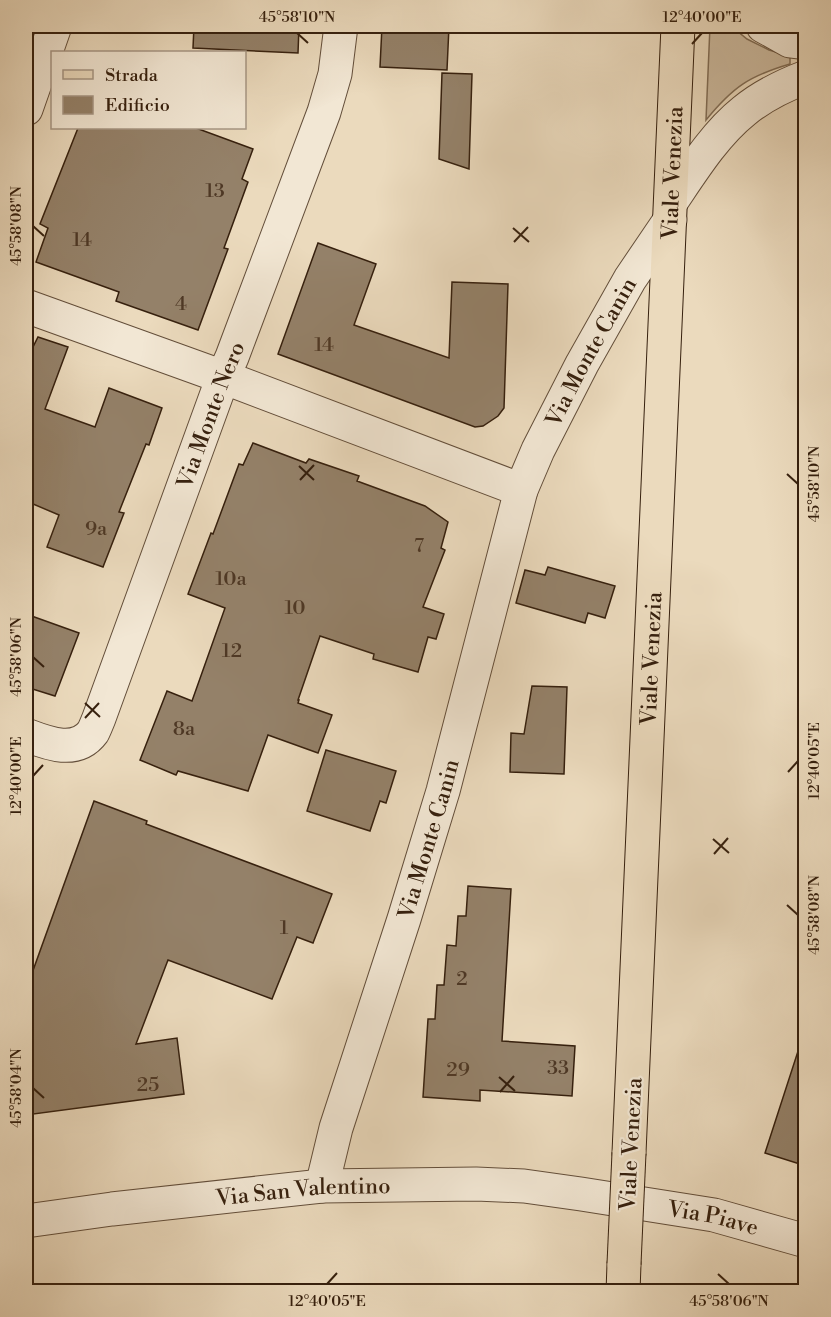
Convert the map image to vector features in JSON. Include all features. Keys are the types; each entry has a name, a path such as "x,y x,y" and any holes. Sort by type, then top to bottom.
{"main road":[{"name":"Viale Venezia","path":"624,1278 678,26"}],"street":[{"path":"26,109 55,26"},
{"name":"Via Monte Nero","path":"26,735 50,744 68,746 82,742 92,732 103,708 223,378 324,112 335,74 341,26"},
{"path":"763,26 790,40 806,43"},
{"name":"Via Monte Canin","path":"322,1186 336,1128 405,919 443,791 521,490 538,450 582,364 630,279 714,141 744,111 784,86 806,77"},
{"path":"26,306 521,490"},
{"name":"Via San Valentino","path":"26,1221 111,1209 322,1186 476,1184 524,1186 581,1194"},
{"name":"Via Piave","path":"581,1194 714,1215 806,1241"}],"shaded area":[{"path":"710,26 731,26 747,39 769,50 790,56 790,64 763,73 743,84 725,99 706,120"}],"building":[{"path":"194,26 299,26 298,53 193,48"},
{"path":"382,26 449,26 447,70 380,67"},
{"path":"442,73 472,74 469,169 439,159"},
{"path":"78,129 199,129 253,149 242,179 248,182 224,248 228,249 198,330 116,301 119,292 36,262 48,228 40,224"},
{"path":"318,243 376,264 354,325 449,358 452,282 508,284 504,408 498,416 483,426 475,427 278,354"},
{"path":"38,337 68,347 45,409 95,427 109,388 162,408 149,445 146,444 119,512 124,513 103,567 47,547 59,515 26,501 26,361"},
{"path":"253,443 306,463 309,459 359,476 357,481 425,506 448,522 441,548 445,550 423,607 444,614 436,639 428,637 418,672 373,659 374,654 320,636 298,700 298,703 332,715 318,753 268,735 248,791 178,771 176,775 140,760 167,691 192,701 225,608 188,594 239,464 243,465"},
{"path":"548,567 615,586 605,618 588,613 585,623 516,603 525,570 545,575"},
{"path":"26,614 79,633 55,696 26,687"},
{"path":"532,686 567,687 564,774 510,772 511,733 524,734"},
{"path":"326,750 396,771 386,803 380,801 370,831 307,811"},
{"path":"94,801 147,821 146,824 332,894 313,943 297,937 272,999 168,960 136,1044 177,1038 184,1094 26,1115 26,990"},
{"path":"468,886 511,889 502,1041 575,1046 572,1096 480,1090 480,1101 423,1097 428,1019 435,1019 437,985 444,985 447,945 456,946 458,916 466,916"},
{"path":"800,1045 806,1046 806,1166 765,1153"}]}
